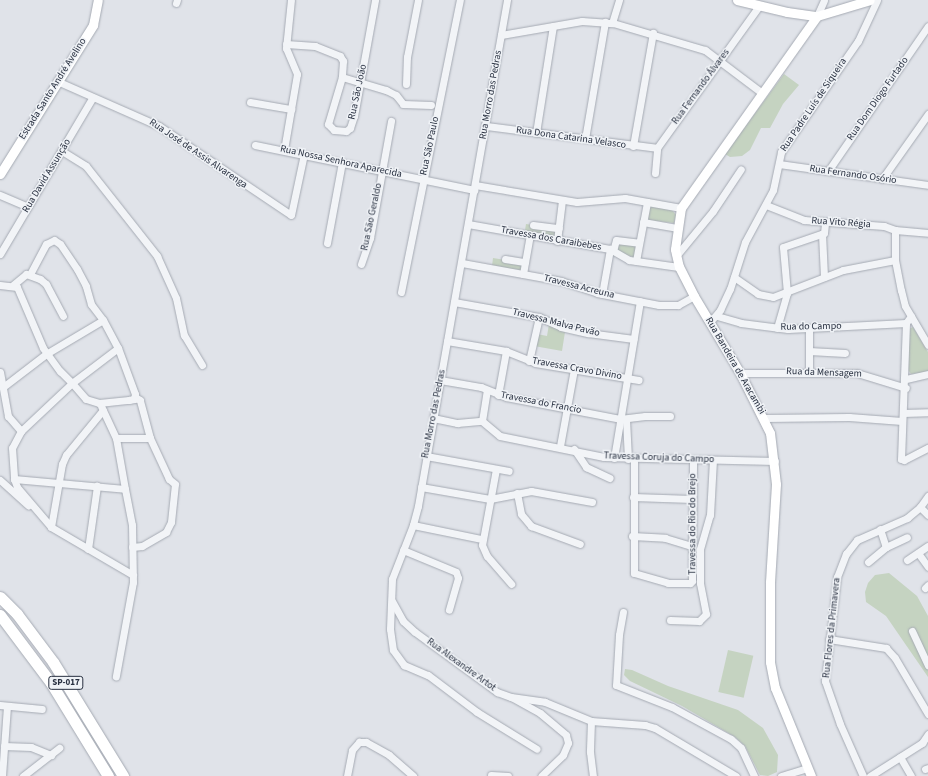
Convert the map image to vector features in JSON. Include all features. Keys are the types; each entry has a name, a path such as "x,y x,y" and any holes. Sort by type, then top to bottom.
{"highway":[{"name":"SP-017","path":"0,597 17,614 53,662 123,776"},
{"name":"SP-017","path":"0,615 51,682 108,776"}],"main road":[{"name":"Estrada Santo André Avelino","path":"0,174 92,25 98,0"},
{"path":"737,0 759,6 771,4 817,16 870,0"},
{"name":"Rua Bandeira de Aracambi","path":"809,772 775,688 770,662 770,589 775,461 764,418 713,319 694,296 679,267 676,256 676,228 681,208 817,16"}],"street":[{"path":"284,150 296,71 286,44 291,0"},
{"name":"Rua São João","path":"286,44 315,46 340,56 343,61 342,77 328,124 334,130 346,131 350,128 361,82 375,0"},
{"path":"406,84 407,57 418,0"},
{"name":"Rua São Paulo","path":"401,292 460,0"},
{"name":"Rua Morro das Pedras","path":"507,0 462,263 421,487 413,525 392,579 391,641 400,661 428,675 477,712 538,750"},
{"path":"612,23 618,0"},
{"name":"Rua Bandeira de Aracambi","path":"817,16 824,0"},
{"name":"Rua Padre Luís de Siqueira","path":"713,319 734,277 744,242 766,205 775,184 783,148 863,33 877,0"},
{"name":"Rua Fernando Álvares","path":"657,148 759,6"},
{"path":"502,35 582,21 612,23 696,46 720,60 762,93"},
{"path":"585,139 605,22"},
{"path":"536,133 553,26"},
{"name":"Rua Dom Diogo Furtado","path":"828,171 928,26"},
{"path":"633,146 653,33"},
{"path":"342,77 396,94 403,104 431,105"},
{"name":"Rua José de Assis Alvarenga","path":"57,80 159,126 291,215 304,154"},
{"name":"Rua David Assunção","path":"0,254 93,97"},
{"path":"250,102 291,109"},
{"path":"882,179 928,114"},
{"name":"Rua São Geraldo","path":"361,264 370,238 391,122"},
{"name":"Rua Dona Catarina Velasco","path":"486,126 657,148"},
{"name":"Rua Nossa Senhora Aparecida","path":"255,145 423,179 474,187 562,200 585,202 618,198 681,208"},
{"path":"655,173 657,148"},
{"path":"62,151 86,166 157,256 176,298 184,335 202,365"},
{"path":"327,243 342,162"},
{"name":"Rua Fernando Osório","path":"779,164 928,185"},
{"path":"676,256 713,211 741,169"},
{"path":"0,195 28,207"},
{"path":"557,241 562,200"},
{"path":"636,261 647,202"},
{"name":"Rua Vito Régia","path":"766,205 793,218 826,223 884,226 895,230 928,233"},
{"path":"643,222 676,228"},
{"path":"777,328 787,293 783,247 822,234 825,232 826,223"},
{"name":"Travessa dos Caraibebes","path":"468,224 612,250 636,261 679,267"},
{"path":"533,224 559,228"},
{"path":"895,230 895,260 901,290 911,316 928,345"},
{"path":"822,234 824,277"},
{"path":"523,274 530,236"},
{"path":"30,274 46,244 54,240 60,244 77,269 86,286 91,304 103,320 118,348 135,397 140,400 150,438 169,479 175,484 171,522 166,532 142,546 132,547"},
{"path":"602,294 612,250 616,240 639,243"},
{"path":"505,259 525,262"},
{"path":"734,277 762,296 774,297 843,270 895,260"},
{"name":"Travessa Acreuna","path":"462,263 568,283 602,294 672,306 694,296"},
{"path":"13,285 22,276 30,274 46,284 63,316"},
{"path":"0,285 13,285 17,287 46,354 86,398 99,403 130,400 135,397"},
{"path":"614,458 623,419 627,378 640,301"},
{"name":"Travessa Malva Pavão","path":"454,302 539,317 561,327 634,339"},
{"path":"911,316 906,323 906,388 902,421 902,460 928,448"},
{"path":"529,361 539,317"},
{"name":"Rua do Campo","path":"713,319 777,328 809,329 906,323"},
{"path":"3,387 46,354 103,320"},
{"path":"809,329 809,371"},
{"name":"Travessa Cravo Divino","path":"447,341 506,351 529,361 639,380"},
{"path":"51,527 17,487 14,479 12,448 21,431 72,383 118,348"},
{"path":"498,395 506,351"},
{"path":"809,351 846,353"},
{"path":"560,446 574,369"},
{"name":"Rua da Mensagem","path":"740,373 809,371 864,374 906,388"},
{"path":"0,372 8,416 21,431"},
{"path":"906,379 928,374"},
{"name":"Travessa do Francio","path":"440,380 487,390 498,395 623,419"},
{"path":"433,418 457,423 482,421 487,390"},
{"path":"99,403 116,438 132,525 133,575 116,676"},
{"path":"51,527 66,455 103,410"},
{"path":"903,413 928,412"},
{"path":"623,419 645,416 670,416"},
{"path":"764,418 849,417 902,421"},
{"name":"Travessa do Rio do Brejo","path":"623,419 631,459 633,498 632,536 635,574 662,583 691,583 693,459"},
{"name":"Travessa Coruja do Campo","path":"482,421 500,436 560,446 574,449 589,455 631,459 775,461"},
{"path":"116,438 150,438"},
{"path":"574,449 586,467 610,478"},
{"path":"426,456 509,471"},
{"path":"670,620 699,621 705,618 700,583 700,549 710,515 713,460"},
{"path":"496,469 481,539 483,551 511,584"},
{"path":"14,479 60,481 125,489"},
{"path":"0,480 51,527 133,575"},
{"path":"88,549 97,486"},
{"path":"421,487 490,499 531,491 592,502"},
{"path":"517,493 521,514 531,526 580,544"},
{"name":"Rua Flores da Primavera","path":"863,776 840,724 825,681 837,577 844,560 857,540 907,518 920,507 928,496"},
{"path":"633,498 692,499"},
{"path":"920,507 928,515"},
{"path":"413,525 481,539"},
{"path":"880,530 886,547"},
{"path":"632,536 665,538 692,548 700,549"},
{"path":"868,562 886,547 907,537"},
{"path":"907,560 928,546"},
{"path":"403,550 456,572 458,578 449,610"},
{"path":"918,553 928,567"},
{"name":"Rua Alexandre Artot","path":"392,601 404,621 415,632 488,687 511,697 546,702 591,721 644,725 655,728 736,776"},
{"path":"623,612 619,635 616,685 672,707 731,738 741,748 754,776"},
{"path":"912,631 928,665"},
{"path":"829,639 886,648 894,658 928,714"},
{"path":"511,697 540,713 566,735 568,743 563,756 540,776"},
{"path":"2,776 4,706 42,709"},
{"path":"591,721 590,752 593,776"},
{"path":"870,776 927,740"},
{"path":"347,776 352,750 359,742 366,742 389,755 414,776"},
{"path":"4,746 31,748 51,755"},
{"path":"22,776 51,755 58,748"},
{"path":"900,758 912,776"},
{"path":"781,776 809,772"},
{"path":"491,775 508,776"}],"green space":[{"path":"784,74 799,85 783,104 770,128 761,128 750,150 742,156 730,157 725,154"},
{"path":"648,205 672,210 676,215 674,223 647,220"},
{"path":"526,224 557,229 555,237 525,232"},
{"path":"617,242 637,245 636,258 617,252"},
{"path":"493,258 525,263 523,272 492,266"},
{"path":"549,324 565,332 562,351 534,346 537,334 547,336"},
{"path":"913,327 928,352 928,372 911,374 908,370 909,329"},
{"path":"889,573 917,596 928,616 928,677 886,616 866,602 865,592 868,583 875,575"},
{"path":"728,650 753,656 744,698 718,692"},
{"path":"625,669 632,670 668,686 738,710 763,728 778,755 777,772 768,776 760,775 745,746 735,737 682,706 630,681 624,675"}]}
